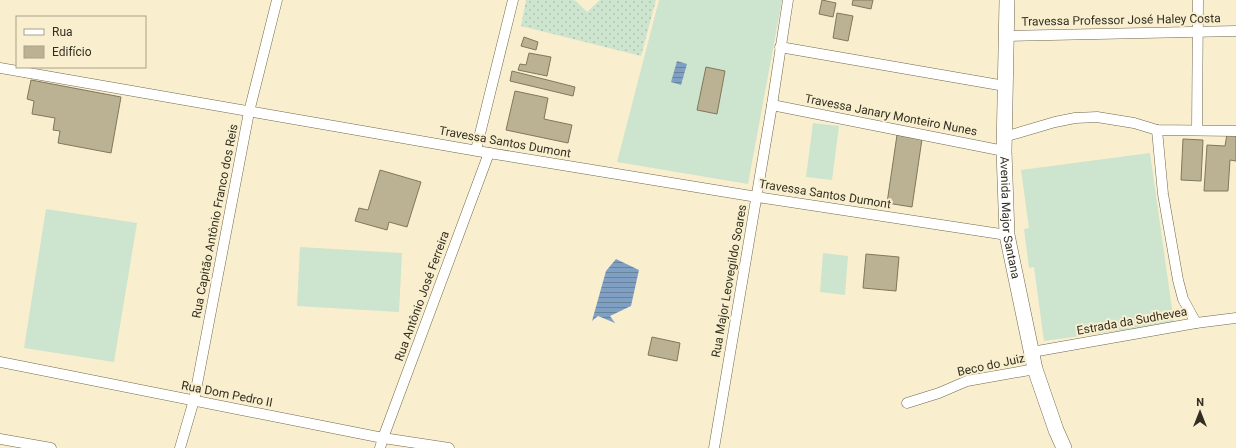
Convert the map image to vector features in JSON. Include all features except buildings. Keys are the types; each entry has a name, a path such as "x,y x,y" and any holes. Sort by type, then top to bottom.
{"street":[{"name":"Rua Capitão Antônio Franco dos Reis","path":"180,448 194,400 248,112 276,0"},
{"path":"476,150 513,0"},
{"name":"Rua Major Leovegildo Soares","path":"714,448 757,197 788,0"},
{"name":"Avenida Major Santana","path":"1007,0 1004,86 1007,235 1035,369 1056,430 1064,448"},
{"path":"1197,130 1198,0"},
{"name":"Travessa Professor José Haley Costa","path":"1006,36 1236,32"},
{"path":"780,47 1004,86"},
{"name":"Travessa Santos Dumont","path":"0,68 489,153 757,197 1007,235"},
{"name":"Travessa Janary Monteiro Nunes","path":"772,105 1004,144"},
{"path":"1004,144 1055,122 1075,118 1097,117 1134,123 1158,130 1236,131"},
{"path":"1158,130 1163,194 1178,280 1183,299 1196,323"},
{"name":"Rua Antônio José Ferreira","path":"382,443 489,153"},
{"name":"Estrada da Sudhevea","path":"1032,352 1196,323 1236,318"},
{"name":"Rua Dom Pedro II","path":"0,362 194,400 382,443 449,448"},
{"name":"Beco do Juiz","path":"906,403 939,393 967,381 1035,369"},
{"name":"Avenida Major Santana","path":"1056,430 1059,448"},
{"path":"0,439 51,448"}],"green space":[{"path":"526,0 572,0 576,1 587,12 600,0 656,0 641,56 521,26"},
{"path":"659,0 782,0 748,184 617,162"},
{"path":"813,123 839,126 832,180 806,177"},
{"path":"1150,153 1174,323 1044,341 1034,267 1029,268 1024,229 1029,228 1021,170"},
{"path":"46,209 137,223 114,362 24,348"},
{"path":"300,247 402,253 399,312 297,306"},
{"path":"823,253 848,256 845,295 820,292"}],"water":[{"path":"677,61 687,64 681,85 671,82"},
{"path":"616,259 639,270 631,306 610,316 615,323 598,316 592,321 606,271"}]}
